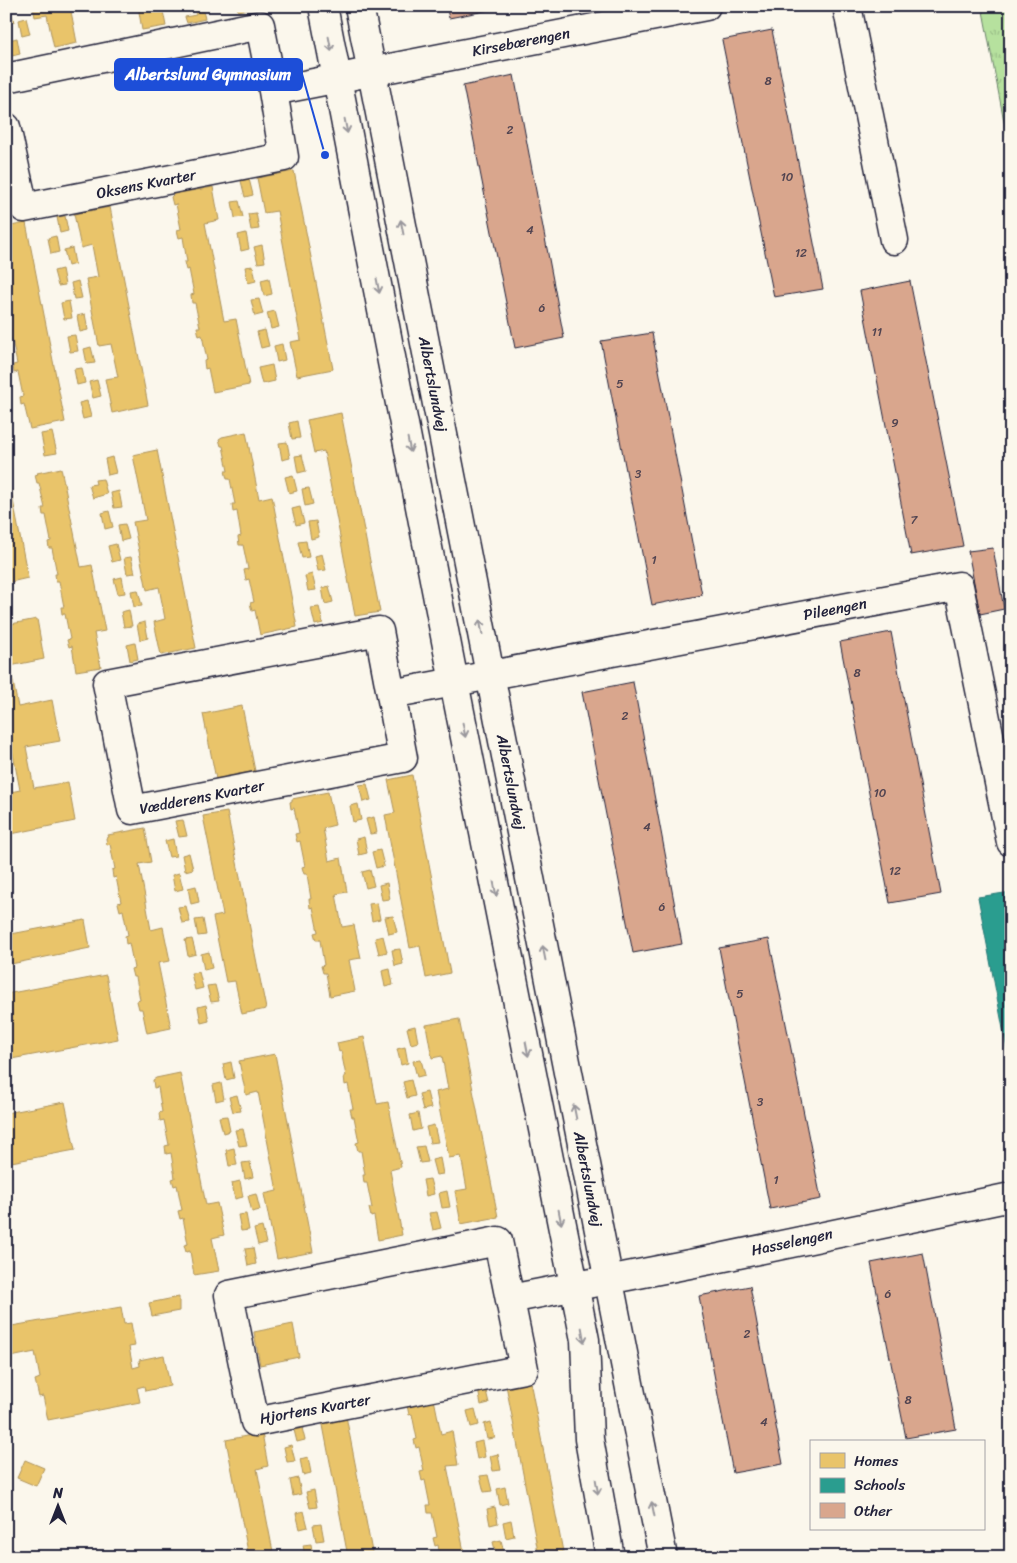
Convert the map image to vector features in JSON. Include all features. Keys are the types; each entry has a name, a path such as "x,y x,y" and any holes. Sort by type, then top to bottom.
{"street":[{"path":"323,6 584,1340 589,1439 610,1557"},
{"name":"Albertslundvej","path":"359,6 663,1557"},
{"name":"Kirsebærengen","path":"337,78 706,6"},
{"path":"847,6 894,240"},
{"name":"Oksens Kvarter","path":"6,78 260,25 284,157 24,208 6,127"},
{"path":"273,91 337,78"},
{"name":"Pileengen","path":"454,682 959,586 1011,842"},
{"name":"Vædderens Kvarter","path":"379,631 391,694 403,758 132,810 107,683 379,631"},
{"path":"391,694 454,682"},
{"name":"Hasselengen","path":"573,1287 1011,1197"},
{"name":"Hjortens Kvarter","path":"498,1241 510,1299 524,1369 255,1422 229,1295 498,1241"},
{"path":"510,1299 573,1287"}],"green space":[{"path":"982,6 1011,6 1011,158"}],"building: Homes":[{"path":"10,6 14,22 6,24 6,7"},
{"path":"33,6 70,6 77,43 54,48 47,15 35,17"},
{"path":"138,6 162,6 166,26 142,30"},
{"path":"184,6 202,6 205,19 187,23 185,17 196,15 195,9 185,11"},
{"path":"237,6 262,6 262,7 238,11"},
{"path":"26,18 30,34 22,36 19,20"},
{"path":"17,38 20,54 12,56 9,40"},
{"path":"294,171 333,369 297,376 290,342 301,340 277,211 264,213 257,178"},
{"path":"249,179 253,195 245,197 241,181"},
{"path":"213,187 219,220 205,223 224,321 236,319 249,385 213,392 208,368 205,369 204,361 207,360 202,335 199,336 197,327 200,327 195,303 192,303 191,295 194,294 189,269 186,270 184,262 187,262 183,237 179,238 177,230 181,229 176,204 173,205 171,197 174,194"},
{"path":"239,201 243,217 235,218 232,202"},
{"path":"110,207 148,405 112,413 105,379 118,377 111,344 99,346 86,279 98,277 92,245 81,248 74,214"},
{"path":"256,213 259,229 251,230 248,214"},
{"path":"65,216 68,231 60,233 57,217"},
{"path":"26,223 65,422 30,429 24,404 21,405 20,397 23,396 18,372 14,373 13,365 17,364 12,339 9,339 7,332 10,331 6,311 6,227"},
{"path":"246,233 249,249 241,251 238,235"},
{"path":"56,236 59,252 51,254 48,238"},
{"path":"262,245 265,262 258,263 254,247"},
{"path":"72,248 75,264 68,266 64,250"},
{"path":"253,266 256,281 248,283 245,267"},
{"path":"62,269 65,285 58,286 54,271"},
{"path":"269,278 272,294 264,296 261,280"},
{"path":"78,281 82,298 74,299 71,283"},
{"path":"259,299 263,314 255,316 251,300"},
{"path":"69,301 72,318 64,319 61,303"},
{"path":"275,311 279,327 271,329 267,313"},
{"path":"85,314 88,330 80,332 77,316"},
{"path":"265,330 269,346 261,348 257,332"},
{"path":"75,335 78,351 70,352 67,336"},
{"path":"282,344 285,360 277,362 274,346"},
{"path":"91,347 95,363 87,364 84,349"},
{"path":"272,365 275,381 262,384 258,368"},
{"path":"82,368 85,383 77,385 74,369"},
{"path":"97,380 101,396 93,398 89,382"},
{"path":"87,401 91,417 83,419 79,403"},
{"path":"341,413 380,612 355,616 324,451 314,453 307,420"},
{"path":"297,421 300,438 292,439 289,423"},
{"path":"52,432 57,453 45,455 41,434"},
{"path":"246,432 259,499 272,496 297,627 260,635 255,610 252,611 250,603 254,602 249,579 246,580 244,570 248,569 243,545 239,545 238,537 241,536 237,511 233,512 232,504 235,504 230,479 227,479 225,471 228,471 223,446 221,446 219,439"},
{"path":"287,442 290,458 282,460 279,443"},
{"path":"157,450 196,648 161,655 154,622 165,619 159,587 147,590 133,522 146,520 133,455"},
{"path":"302,455 306,471 298,473 295,456"},
{"path":"112,457 116,473 108,475 105,459"},
{"path":"6,464 28,578 6,583"},
{"path":"61,468 81,567 92,565 105,631 94,633 101,667 76,671 72,646 69,647 67,640 70,639 65,614 62,614 61,607 64,607 59,581 56,581 55,574 57,574 52,548 49,548 48,542 51,541 46,515 43,515 42,508 45,508 39,483 37,483 35,475"},
{"path":"293,475 297,491 289,493 285,477"},
{"path":"103,479 107,494 93,498 89,485 96,484 95,480"},
{"path":"309,488 313,504 305,506 302,489"},
{"path":"119,491 122,507 114,508 111,493"},
{"path":"300,507 304,523 296,525 292,509"},
{"path":"109,511 113,527 105,529 102,513"},
{"path":"316,521 319,537 311,539 308,522"},
{"path":"125,524 129,539 121,541 118,525"},
{"path":"306,541 309,557 302,558 298,542"},
{"path":"116,544 120,560 112,562 108,546"},
{"path":"322,554 326,570 318,571 315,556"},
{"path":"131,557 135,573 127,574 124,558"},
{"path":"312,574 316,590 308,591 305,576"},
{"path":"122,577 125,593 118,594 114,579"},
{"path":"329,586 333,602 325,604 322,588"},
{"path":"138,590 142,606 134,607 131,591"},
{"path":"319,607 323,623 315,625 311,608"},
{"path":"129,610 132,626 124,627 121,612"},
{"path":"37,619 44,659 10,666 18,707 52,700 60,741 26,747 34,788 68,782 75,821 6,835 6,793 20,790 12,749 6,750 6,625"},
{"path":"145,622 148,638 140,640 137,624"},
{"path":"135,643 138,659 130,661 127,645"},
{"path":"242,706 255,771 216,779 203,714"},
{"path":"412,775 450,973 426,978 420,946 410,948 385,815 395,813 388,780"},
{"path":"367,784 371,800 363,802 359,785"},
{"path":"328,792 335,825 323,828 329,861 341,858 347,892 336,894 342,927 354,925 361,958 349,960 355,991 330,996 326,973 323,973 321,966 324,965 320,940 316,940 314,933 318,932 313,907 310,908 309,899 311,899 307,874 304,874 302,867 305,866 300,841 297,842 295,834 299,833 294,808 291,809 290,802 292,799"},
{"path":"358,804 361,820 353,822 350,806"},
{"path":"227,812 266,1009 242,1014 235,981 226,982 213,917 223,915 203,816"},
{"path":"374,817 377,833 370,834 366,819"},
{"path":"183,820 187,836 179,837 175,821"},
{"path":"145,828 151,862 139,864 151,930 163,927 170,961 158,963 171,1028 147,1033 142,1009 139,1009 137,1001 140,1000 136,977 133,977 131,969 134,968 129,943 126,944 125,936 128,935 123,910 120,911 118,903 121,902 116,877 113,878 112,870 115,869 110,844 107,845 106,838 109,837 108,835"},
{"path":"364,837 367,853 359,855 356,839"},
{"path":"173,839 176,856 169,857 165,841"},
{"path":"380,850 384,866 376,868 372,852"},
{"path":"189,853 193,869 185,871 182,855"},
{"path":"370,870 374,886 366,888 362,872"},
{"path":"179,873 183,889 175,891 172,875"},
{"path":"387,883 390,899 382,900 379,885"},
{"path":"196,886 199,902 191,904 188,888"},
{"path":"377,903 380,919 372,921 369,904"},
{"path":"186,906 190,922 182,923 178,907"},
{"path":"393,916 397,932 389,934 385,917"},
{"path":"203,919 206,935 198,936 195,920"},
{"path":"85,920 90,948 6,965 6,935"},
{"path":"383,936 387,952 379,954 375,938"},
{"path":"192,939 196,954 188,956 185,940"},
{"path":"400,949 403,964 395,966 392,950"},
{"path":"209,952 212,968 204,970 201,954"},
{"path":"390,969 393,985 385,987 382,971"},
{"path":"199,972 203,988 195,990 191,973"},
{"path":"106,975 118,1039 6,1060 6,994"},
{"path":"215,985 219,1001 211,1002 207,986"},
{"path":"206,1005 209,1021 201,1023 198,1007"},
{"path":"459,1019 498,1217 461,1224 455,1191 467,1189 461,1156 449,1158 436,1092 448,1089 442,1056 432,1058 426,1025"},
{"path":"415,1026 418,1042 411,1044 407,1028"},
{"path":"364,1037 377,1104 388,1102 401,1167 390,1170 402,1235 378,1240 374,1216 371,1217 369,1208 372,1208 367,1183 364,1183 363,1175 365,1175 361,1151 358,1151 356,1143 359,1142 354,1117 352,1117 350,1109 353,1109 348,1084 345,1085 344,1076 346,1076 341,1051 339,1052 337,1043"},
{"path":"405,1047 408,1063 401,1065 397,1049"},
{"path":"275,1054 313,1252 277,1259 264,1194 277,1191 258,1092 246,1095 239,1061"},
{"path":"421,1060 425,1075 417,1077 413,1061"},
{"path":"231,1062 234,1078 226,1080 223,1064"},
{"path":"180,1073 206,1205 217,1203 224,1235 212,1238 219,1271 194,1275 190,1251 186,1252 184,1245 188,1244 183,1218 180,1219 178,1211 182,1210 177,1185 174,1186 172,1179 175,1178 171,1153 166,1154 165,1146 169,1145 164,1120 160,1121 159,1113 162,1112 158,1087 154,1088 153,1080"},
{"path":"411,1080 415,1096 407,1098 403,1082"},
{"path":"221,1083 224,1099 216,1101 213,1085"},
{"path":"427,1092 431,1108 423,1110 419,1094"},
{"path":"237,1095 241,1111 233,1112 229,1097"},
{"path":"65,1102 75,1150 6,1163 6,1113"},
{"path":"418,1113 421,1129 413,1131 410,1115"},
{"path":"227,1116 230,1131 223,1133 219,1117"},
{"path":"434,1125 438,1142 430,1143 426,1127"},
{"path":"243,1129 247,1145 239,1146 235,1130"},
{"path":"424,1146 428,1162 420,1163 416,1147"},
{"path":"234,1148 237,1165 229,1166 226,1150"},
{"path":"440,1158 443,1174 436,1175 432,1160"},
{"path":"250,1162 253,1177 245,1179 242,1163"},
{"path":"430,1179 434,1194 426,1196 423,1180"},
{"path":"240,1181 243,1197 235,1199 232,1183"},
{"path":"447,1191 450,1207 442,1208 439,1193"},
{"path":"256,1194 260,1210 252,1212 248,1196"},
{"path":"437,1212 441,1228 433,1230 429,1213"},
{"path":"246,1214 249,1230 241,1231 238,1215"},
{"path":"262,1227 266,1243 258,1245 254,1229"},
{"path":"253,1248 256,1264 248,1266 245,1249"},
{"path":"179,1297 179,1311 152,1316 149,1303"},
{"path":"121,1307 124,1324 131,1323 135,1346 129,1347 133,1368 140,1366 139,1360 164,1355 170,1386 145,1391 144,1386 137,1388 140,1402 48,1420 43,1396 39,1397 35,1380 40,1378 35,1352 6,1358 6,1327"},
{"path":"293,1324 299,1357 260,1365 254,1332"},
{"path":"530,1381 564,1557 539,1557 506,1385"},
{"path":"485,1387 489,1403 481,1405 478,1389"},
{"path":"434,1399 441,1434 452,1431 458,1465 447,1466 465,1557 440,1557 438,1545 435,1546 433,1538 437,1537 432,1513 428,1513 427,1505 430,1505 425,1480 422,1481 420,1472 424,1471 419,1447 416,1448 414,1440 417,1439 412,1414 409,1415 407,1405"},
{"path":"475,1409 479,1425 471,1427 467,1411"},
{"path":"346,1416 373,1557 348,1557 322,1420"},
{"path":"491,1422 495,1438 487,1439 484,1424"},
{"path":"301,1424 305,1440 297,1442 293,1426"},
{"path":"262,1433 268,1466 257,1469 274,1557 249,1557 226,1440"},
{"path":"482,1441 485,1457 477,1459 474,1443"},
{"path":"291,1445 295,1461 287,1462 284,1447"},
{"path":"498,1454 501,1470 493,1471 490,1456"},
{"path":"308,1457 311,1473 303,1475 300,1459"},
{"path":"25,1460 44,1468 36,1486 17,1478"},
{"path":"488,1475 492,1491 484,1492 480,1476"},
{"path":"298,1478 301,1494 293,1496 290,1480"},
{"path":"505,1487 508,1503 500,1505 497,1489"},
{"path":"314,1490 317,1507 310,1508 306,1492"},
{"path":"495,1507 498,1523 490,1525 487,1509"},
{"path":"304,1511 308,1527 300,1529 296,1513"},
{"path":"511,1520 514,1536 506,1538 503,1522"},
{"path":"321,1524 324,1540 316,1541 313,1525"},
{"path":"501,1540 505,1557 497,1557 493,1542"},
{"path":"311,1544 313,1557 305,1557 303,1545"}],"building: Schools":[{"path":"1011,892 1011,1071 978,897"}],"building: Other":[{"path":"446,6 499,6 500,8 449,18"},
{"path":"772,30 823,289 774,297 722,40"},
{"path":"514,75 564,338 515,348 463,86"},
{"path":"910,281 963,546 911,555 860,291"},
{"path":"652,333 702,595 652,605 601,341"},
{"path":"993,548 1004,609 980,614 968,551"},
{"path":"891,632 941,894 890,903 840,642"},
{"path":"633,682 682,944 633,953 582,692"},
{"path":"769,939 821,1199 770,1209 719,948"},
{"path":"923,1253 956,1429 906,1438 871,1263"},
{"path":"750,1286 783,1464 733,1473 699,1296"}],"place":[{"name":"Albertslund Gymnasium","path":"325,155"}]}
